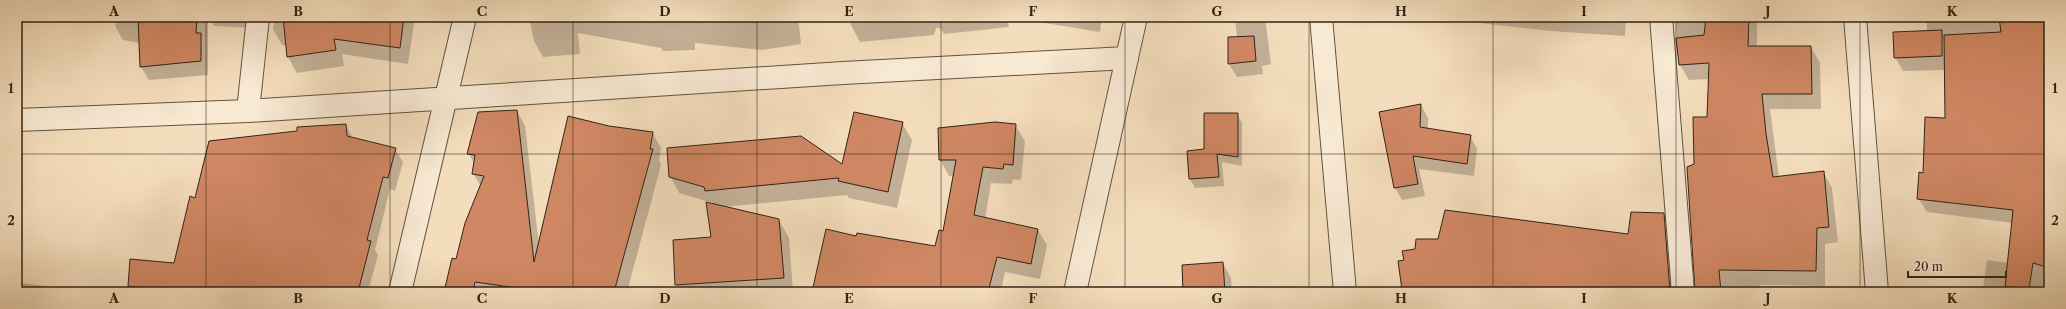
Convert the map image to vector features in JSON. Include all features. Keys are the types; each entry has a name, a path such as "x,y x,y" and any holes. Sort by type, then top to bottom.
{"street":[{"path":"248,111 258,17"},
{"path":"400,292 465,17"},
{"path":"1075,292 1136,17"},
{"path":"1321,17 1345,292"},
{"path":"1661,17 1683,292"},
{"path":"1855,17 1878,292"},
{"path":"17,120 248,111 843,73 1127,58"}],"building":[{"path":"138,17 197,17 196,33 201,33 201,61 140,67"},
{"path":"283,17 404,17 400,48 334,39 336,50 287,57"},
{"path":"1706,17 1749,17 1748,46 1811,46 1812,94 1762,94 1766,134 1773,177 1824,171 1829,227 1817,228 1816,271 1719,270 1721,292 1695,292 1687,167 1694,164 1693,117 1707,117 1709,63 1679,65 1676,38 1704,35"},
{"path":"1999,17 2049,17 2049,268 2033,263 2029,289 2005,286 2013,210 1917,199 1919,172 1923,173 1925,117 1945,118 1944,35 2001,32"},
{"path":"1942,30 1942,56 1894,58 1893,32"},
{"path":"1254,36 1256,61 1228,64 1228,37"},
{"path":"1421,104 1420,127 1471,135 1467,164 1413,156 1418,184 1394,188 1379,112"},
{"path":"517,110 534,262 568,116 609,126 653,132 650,149 653,149 614,292 545,292 475,282 473,292 444,292 452,258 456,259 465,223 484,176 472,174 475,155 467,154 478,112"},
{"path":"854,112 903,122 888,192 838,181 839,178 705,191 704,187 669,177 667,148 801,136 842,164"},
{"path":"1204,113 1238,113 1238,157 1217,154 1219,177 1189,179 1187,151 1204,149"},
{"path":"995,122 1016,124 1013,165 1004,164 1003,169 983,167 974,215 1038,229 1031,264 997,257 988,292 812,292 826,229 856,236 857,233 935,246 939,230 943,231 956,160 939,160 938,128"},
{"path":"346,124 347,136 396,148 388,178 383,177 367,240 371,241 358,292 177,292 128,286 130,259 174,263 190,196 195,198 209,141 297,131 297,127"},
{"path":"706,202 779,219 784,278 675,285 673,240 711,237"},
{"path":"1445,210 1628,234 1631,212 1664,213 1670,292 1604,292 1564,287 1563,292 1421,292 1402,290 1398,261 1404,260 1402,251 1415,249 1416,239 1438,239"},
{"path":"1223,262 1225,292 1183,292 1182,265"}]}
